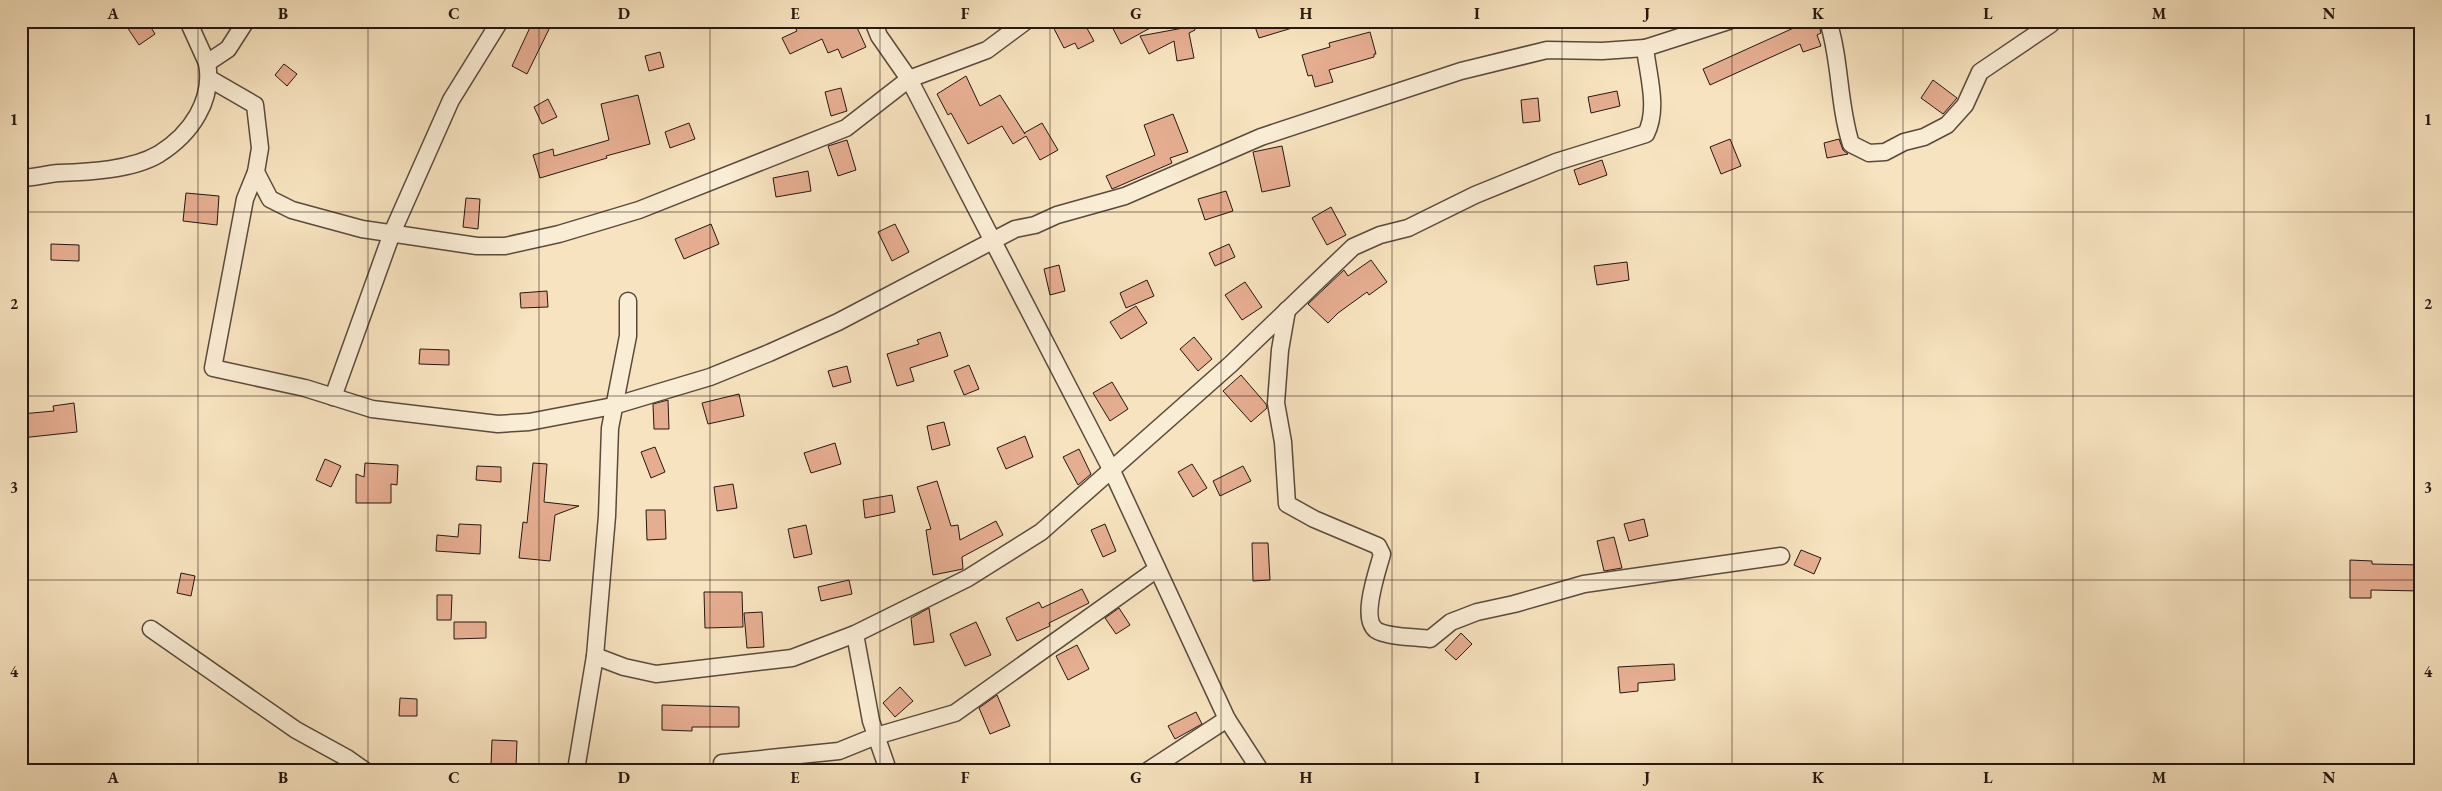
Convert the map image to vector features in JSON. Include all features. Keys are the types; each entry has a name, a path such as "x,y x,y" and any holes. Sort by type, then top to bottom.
{"street":[{"path":"188,21 209,71 255,105 260,148 256,172 245,200 213,368 305,388 372,409 498,424 529,422 613,406 710,377 770,353 838,322 1015,229 1125,196 1261,137 1461,71 1547,50 1602,51 1645,48 1729,21"},
{"path":"21,178 57,173 88,173 133,164 158,154 185,132 200,113 209,71 228,49 246,21"},
{"path":"334,397 392,233 451,100 500,21"},
{"path":"872,21 909,79 1112,471 1227,719 1260,770"},
{"path":"256,172 270,198 292,210 362,230 477,246 505,246 559,234 639,210 846,128 909,79 987,50 1026,21"},
{"path":"1828,21 1835,43 1843,120 1851,144 1869,153 1885,152 1904,142 1924,137 1947,125 1965,105 1980,72 2051,24"},
{"path":"595,656 624,667 656,674 792,658 855,634 968,578 1033,538 1112,471 1232,364 1353,247 1380,235 1408,228 1475,195 1556,162 1646,134 1651,124 1652,101 1645,48"},
{"path":"576,770 595,656 607,516 610,428 613,406 622,375 628,336 628,301"},
{"path":"1287,310 1280,350 1276,403 1284,442 1287,504 1314,520 1378,546 1382,554 1369,601 1371,622 1376,630 1430,639 1451,622 1468,615 1514,604 1554,591 1584,584 1781,556"},
{"path":"722,763 839,751 876,736 955,713 1157,569"},
{"path":"151,629 296,730 347,758 364,770"},
{"path":"855,634 876,736 888,770"},
{"path":"1149,770 1227,719"}],"building":[{"path":"123,21 147,21 155,34 139,45"},
{"path":"533,21 553,21 527,74 512,66"},
{"path":"792,21 854,21 866,47 842,58 838,49 828,53 822,39 790,54 782,38 797,31"},
{"path":"1050,21 1083,21 1094,41 1078,49 1075,43 1064,48"},
{"path":"1109,21 1163,21 1121,44"},
{"path":"1253,21 1301,21 1302,25 1259,38"},
{"path":"1809,21 1818,21 1821,33 1817,35 1821,46 1803,52 1800,44 1710,85 1703,69"},
{"path":"1194,26 1195,30 1189,33 1194,58 1177,61 1174,41 1149,54 1140,36"},
{"path":"1370,32 1376,54 1374,54 1374,57 1329,70 1333,82 1315,87 1312,75 1308,76 1302,55 1330,47 1329,43"},
{"path":"660,52 664,67 649,71 645,56"},
{"path":"284,64 297,74 287,86 275,75"},
{"path":"966,76 980,106 1000,95 1024,133 1042,123 1058,150 1040,160 1026,136 1013,144 1002,126 968,144 951,113 948,115 937,94"},
{"path":"1933,80 1957,98 1943,114 1921,98"},
{"path":"841,88 847,111 831,116 825,92"},
{"path":"1617,91 1620,106 1591,113 1588,97"},
{"path":"638,95 650,144 606,156 607,158 540,178 533,155 553,149 554,156 609,140 601,104"},
{"path":"1538,98 1540,121 1523,123 1521,100"},
{"path":"548,99 557,117 542,124 534,107"},
{"path":"1173,114 1188,152 1170,158 1172,163 1112,189 1106,176 1155,155 1144,125"},
{"path":"689,123 695,139 670,148 665,132"},
{"path":"1730,139 1741,166 1721,174 1710,147"},
{"path":"1839,139 1843,150 1848,154 1827,158 1824,143"},
{"path":"847,140 856,170 838,176 828,146"},
{"path":"1282,146 1290,186 1262,192 1253,152"},
{"path":"1602,160 1607,175 1579,185 1574,170"},
{"path":"808,171 811,191 776,197 773,178"},
{"path":"1226,191 1233,211 1205,220 1198,199"},
{"path":"186,193 219,196 217,225 183,221"},
{"path":"466,198 480,199 478,229 463,227"},
{"path":"1331,207 1346,235 1327,245 1312,218"},
{"path":"711,224 719,244 684,259 675,239"},
{"path":"895,224 909,252 892,261 878,232"},
{"path":"51,244 79,245 79,261 51,260"},
{"path":"1229,244 1235,257 1215,266 1209,253"},
{"path":"1371,260 1387,282 1369,295 1367,292 1338,313 1328,323 1308,304 1344,270 1348,276"},
{"path":"1627,262 1629,280 1597,285 1594,266"},
{"path":"1059,265 1065,291 1050,295 1044,269"},
{"path":"1147,280 1154,296 1126,308 1120,293"},
{"path":"1245,282 1262,307 1242,320 1225,295"},
{"path":"547,291 548,307 521,308 520,293"},
{"path":"1136,306 1147,323 1121,339 1110,322"},
{"path":"940,332 948,356 910,368 914,381 897,386 887,354 919,344 917,340"},
{"path":"1194,337 1212,359 1198,371 1180,349"},
{"path":"420,349 449,350 449,365 419,364"},
{"path":"969,365 979,389 964,395 954,371"},
{"path":"847,366 851,382 833,387 828,371"},
{"path":"1241,375 1266,404 1267,408 1251,422 1223,391"},
{"path":"1112,382 1128,409 1110,421 1093,393"},
{"path":"739,394 744,416 708,424 702,403"},
{"path":"668,400 669,429 654,429 653,404"},
{"path":"74,403 77,432 21,438 21,414 54,411 53,406"},
{"path":"944,422 950,445 932,450 927,426"},
{"path":"1025,436 1033,457 1006,469 997,448"},
{"path":"835,443 841,464 811,473 804,453"},
{"path":"655,447 665,472 651,478 641,452"},
{"path":"1079,449 1091,474 1078,485 1063,457"},
{"path":"325,459 341,466 331,487 316,480"},
{"path":"365,463 398,465 397,485 391,484 391,503 356,503 356,474 364,477"},
{"path":"533,463 547,464 544,502 579,506 555,515 550,561 519,558 523,522 527,523"},
{"path":"1192,464 1207,488 1193,497 1178,472"},
{"path":"477,466 501,467 501,482 476,480"},
{"path":"1243,466 1251,481 1220,496 1213,481"},
{"path":"937,481 951,526 958,525 960,540 996,521 1003,535 962,557 963,569 933,575 926,530 931,529 917,487"},
{"path":"733,484 737,508 717,511 714,487"},
{"path":"892,495 895,512 865,518 863,500"},
{"path":"646,510 665,510 666,539 647,540"},
{"path":"1644,519 1648,536 1629,541 1624,524"},
{"path":"459,524 481,525 480,554 436,551 437,535 458,537"},
{"path":"1105,524 1116,551 1103,557 1091,530"},
{"path":"806,525 812,554 794,558 788,529"},
{"path":"1614,537 1622,568 1604,571 1597,541"},
{"path":"1252,543 1268,543 1270,580 1253,581"},
{"path":"1801,550 1821,558 1814,574 1794,565"},
{"path":"2350,560 2372,561 2372,564 2421,565 2421,591 2371,590 2371,598 2350,598"},
{"path":"181,573 195,576 191,596 177,593"},
{"path":"849,580 852,594 821,601 818,587"},
{"path":"1082,589 1089,603 1049,623 1050,626 1017,641 1006,618 1039,602 1042,608"},
{"path":"704,592 742,592 743,627 705,628"},
{"path":"437,595 452,595 451,620 437,620"},
{"path":"929,608 934,642 914,645 911,618"},
{"path":"1119,608 1130,625 1116,634 1105,618"},
{"path":"762,612 764,647 747,648 744,613"},
{"path":"454,622 486,622 486,638 454,639"},
{"path":"976,622 991,655 965,666 950,634"},
{"path":"1461,633 1472,644 1456,660 1445,650"},
{"path":"1077,645 1089,669 1068,680 1056,656"},
{"path":"1674,664 1675,680 1638,683 1638,691 1620,693 1618,667"},
{"path":"900,687 913,701 895,717 883,703"},
{"path":"997,695 1010,726 990,734 979,708"},
{"path":"400,698 417,699 417,716 399,716"},
{"path":"662,705 739,707 739,727 692,727 692,731 662,730"},
{"path":"1196,712 1202,724 1175,739 1168,726"},
{"path":"492,740 517,741 516,766 491,765"}]}
